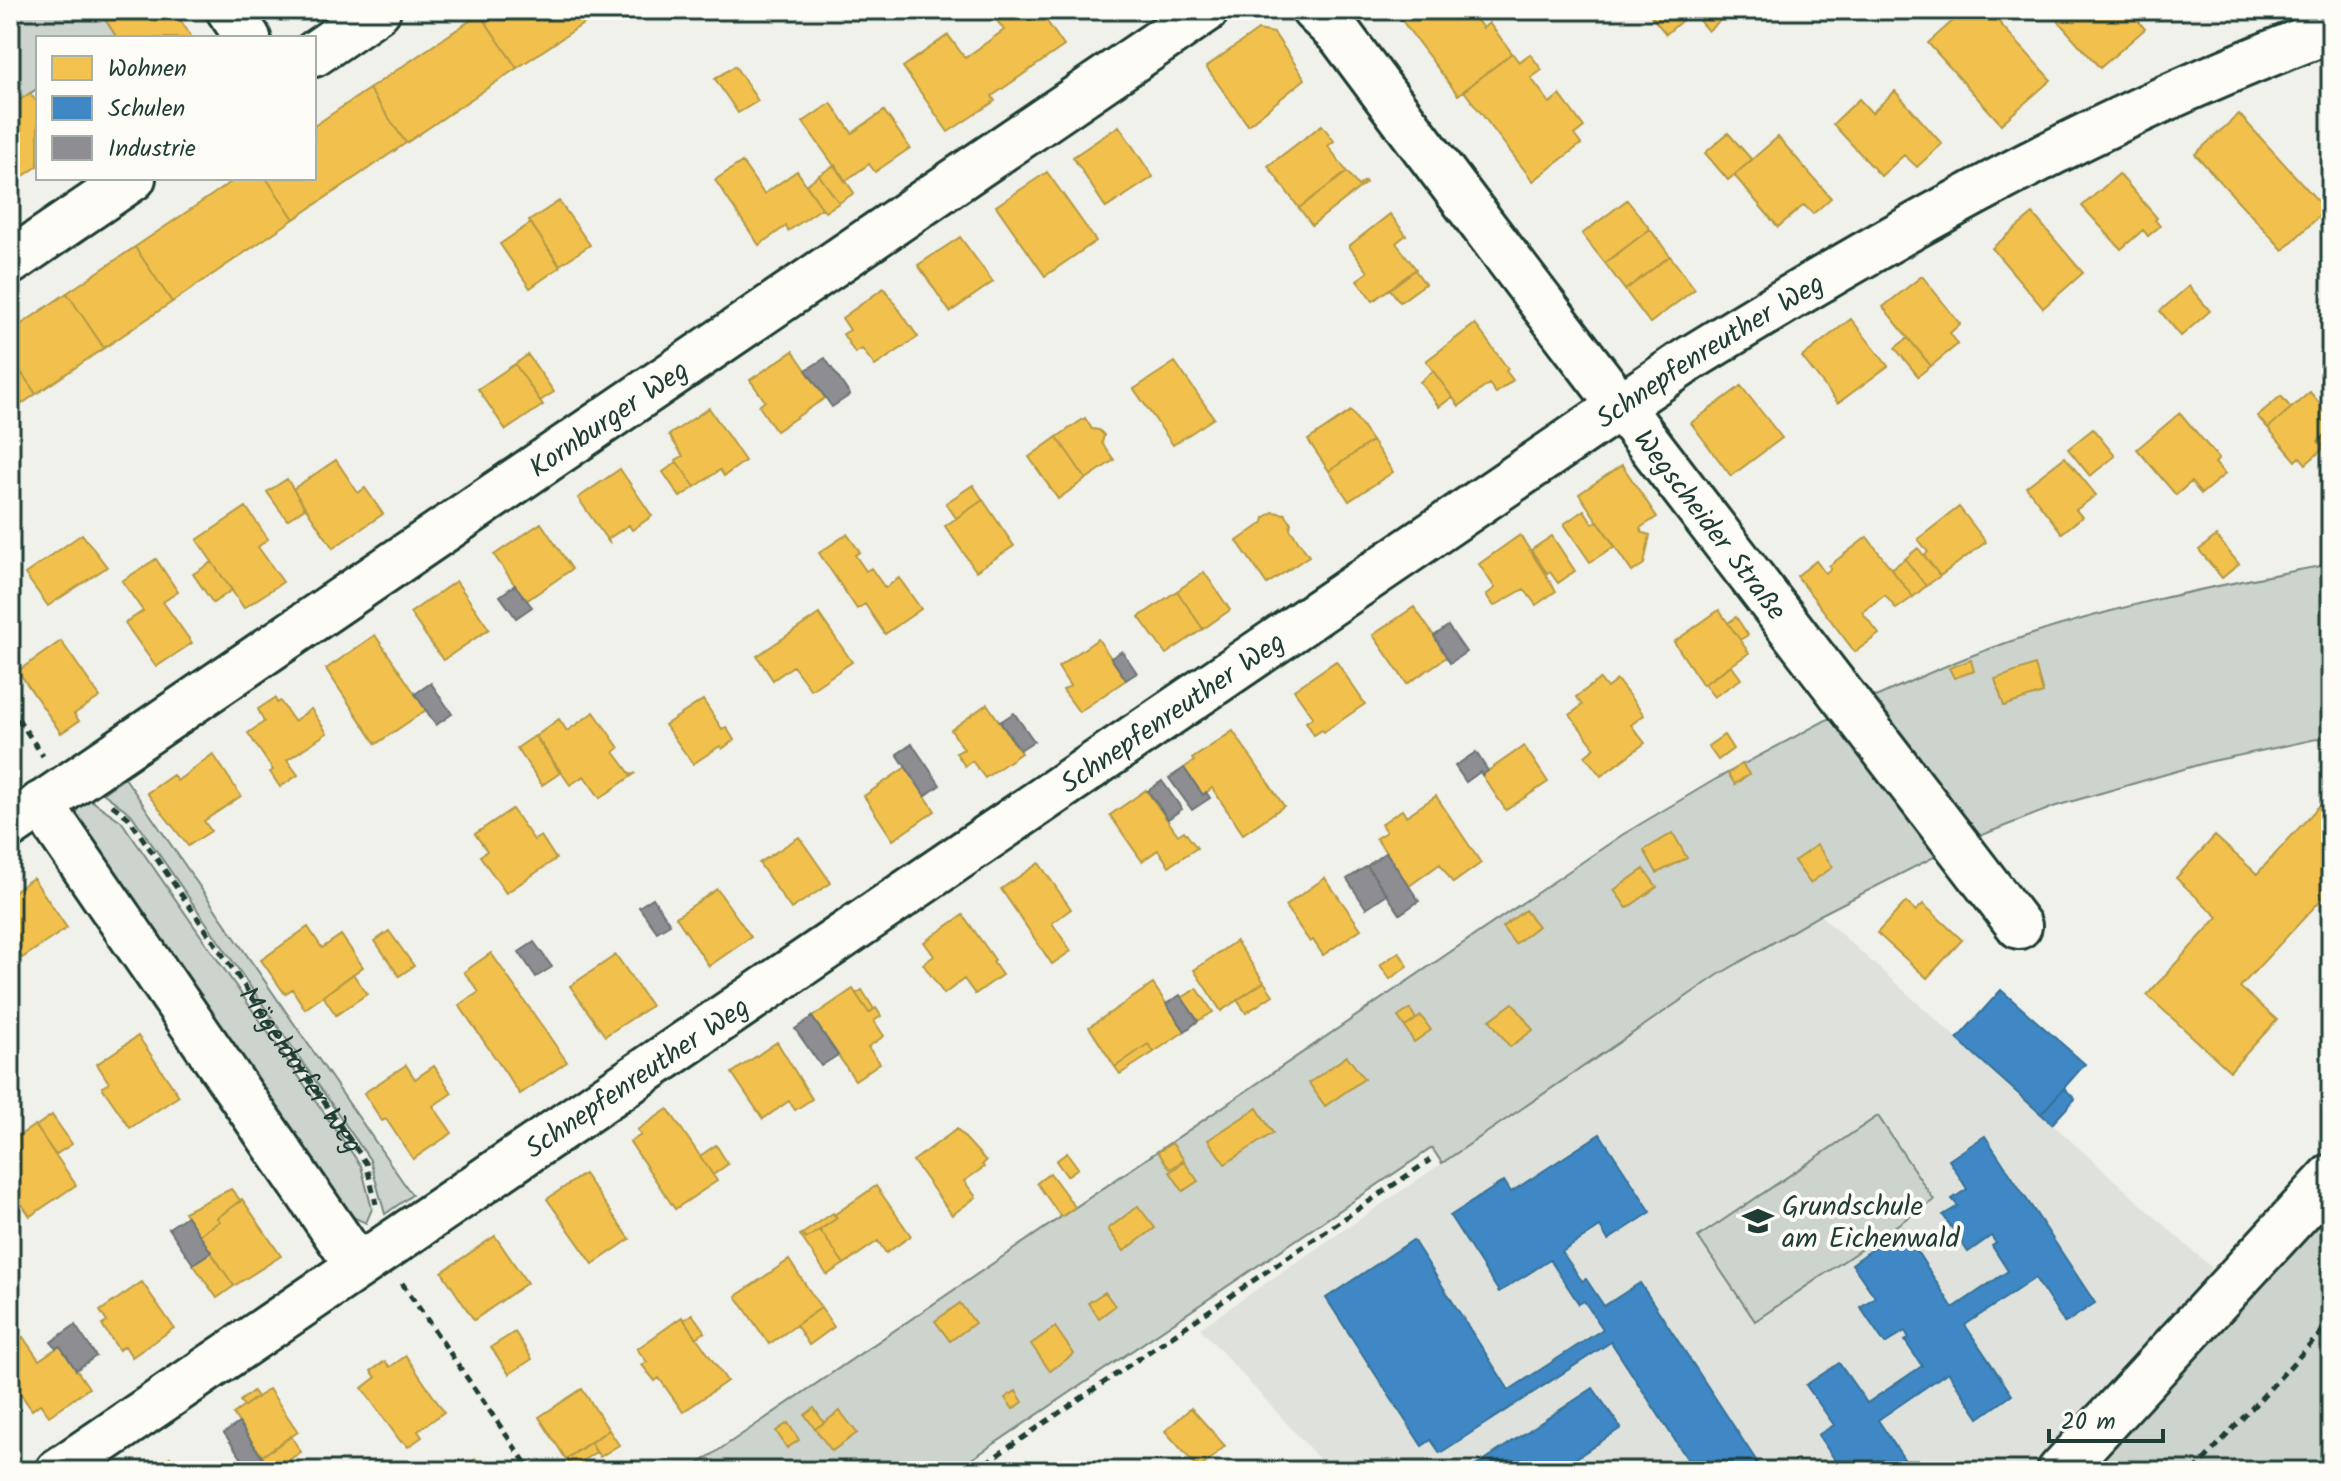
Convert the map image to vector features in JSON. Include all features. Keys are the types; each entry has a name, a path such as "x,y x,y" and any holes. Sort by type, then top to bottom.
{"street":[{"path":"229,10 247,36"},
{"path":"316,53 378,10"},
{"name":"Kornburger Weg","path":"42,804 1206,10"},
{"name":"Wegscheider Straße","path":"1314,10 1341,36 1491,238 2019,926"},
{"name":"Schnepfenreuther Weg","path":"58,1471 1620,403 1766,311 1957,201 2121,119 2259,57 2331,30"},
{"path":"10,262 130,180"},
{"path":"42,804 369,1258"},
{"path":"2060,1471 2331,1177"}],"path":[{"name":"Mögeldorfer Weg","path":"10,707 54,771 42,804"},
{"name":"Mögeldorfer Weg","path":"42,804 91,790 128,817 366,1163 381,1225 369,1258 531,1471"},
{"path":"974,1471 1430,1160"},
{"path":"2194,1471 2331,1322"}],"shaded area":[{"path":"10,10 99,10 116,36 36,36 36,89 10,107"},
{"path":"2331,564 2331,736 2208,762 2056,806 1972,839 1864,702 1962,659 2063,624 2196,591"},
{"path":"1839,713 1944,852 1820,915 1718,975 1442,1163 1432,1148 954,1471 688,1471 1622,835 1716,779"},
{"path":"125,778 412,1195 385,1214 370,1160 131,814 103,793"},
{"path":"82,794 121,821 361,1166 372,1209 366,1223 344,1213 75,831"},
{"name":"Grundschule am Eichenwald","path":"1820,915 2223,1278 2049,1471 1330,1471 1200,1328 1718,975"},
{"path":"1878,1116 1934,1200 1755,1321 1698,1237"},
{"path":"2331,1159 2331,1471 2047,1471"}],"building: Wohnen":[{"path":"99,10 174,10 191,36 116,36"},
{"path":"485,10 604,10 517,68 480,14"},
{"path":"989,10 1039,10 1064,46 992,96 995,101 948,132 903,67 948,35 965,58 1004,30"},
{"path":"1394,10 1469,10 1483,28 1489,23 1512,53 1458,95"},
{"path":"1646,10 1690,10 1692,12 1666,34"},
{"path":"1690,10 1728,10 1729,13 1708,31"},
{"path":"1965,10 1988,10 2051,80 2001,124 1928,43"},
{"path":"2048,10 2129,10 2145,29 2100,68"},
{"path":"480,14 517,68 406,143 369,89"},
{"path":"1258,30 1274,33 1305,79 1248,125 1206,67"},
{"path":"1512,53 1519,62 1530,54 1542,70 1531,78 1550,103 1560,95 1584,127 1574,135 1581,144 1533,181 1464,91"},
{"path":"735,66 758,101 738,113 715,79"},
{"path":"369,89 406,143 294,219 267,180 316,180 316,125"},
{"path":"1895,91 1942,144 1917,167 1904,155 1881,176 1833,124 1859,99 1872,113"},
{"path":"30,93 36,101 36,167 10,185 10,107"},
{"path":"831,103 852,133 884,111 910,148 875,172 869,164 845,181 803,122"},
{"path":"2239,114 2326,210 2283,250 2195,154"},
{"path":"1322,125 1334,141 1328,146 1347,172 1299,208 1268,166"},
{"path":"1119,126 1153,177 1106,208 1073,157"},
{"path":"1728,133 1752,160 1728,180 1705,153"},
{"path":"1778,137 1831,198 1813,214 1804,205 1778,227 1734,175"},
{"path":"742,162 764,194 797,171 822,208 788,231 786,226 759,245 715,180"},
{"path":"835,165 854,193 839,203 819,175"},
{"path":"1047,172 1096,241 1045,276 996,206"},
{"path":"1347,172 1358,186 1366,183 1312,225 1299,208"},
{"path":"2119,174 2157,218 2155,220 2160,226 2148,236 2143,230 2121,249 2082,206"},
{"path":"819,175 839,203 825,212 806,185"},
{"path":"234,180 267,180 294,219 172,302 135,247"},
{"path":"1627,200 1650,229 1605,263 1582,234"},
{"path":"559,201 590,245 560,265 529,221"},
{"path":"1390,214 1406,235 1396,243 1416,269 1373,301 1357,280 1368,272 1349,246"},
{"path":"2033,214 2083,273 2043,308 1992,248"},
{"path":"531,223 560,267 530,288 500,244"},
{"path":"1650,229 1670,256 1625,290 1605,263"},
{"path":"960,237 993,282 950,312 918,265"},
{"path":"135,247 172,302 104,348 67,293"},
{"path":"1670,256 1695,289 1650,323 1625,290"},
{"path":"1415,270 1425,284 1400,302 1390,289"},
{"path":"1922,276 1960,324 1950,333 1958,344 1931,366 1883,307"},
{"path":"2189,286 2210,311 2181,336 2160,311"},
{"path":"884,288 918,337 875,366 862,349 855,353 843,334 850,330 842,318"},
{"path":"67,293 104,348 36,394 10,356 10,332"},
{"path":"1851,319 1888,366 1838,403 1802,357"},
{"path":"1475,324 1513,380 1496,393 1489,384 1459,406 1426,361"},
{"path":"1908,338 1931,366 1918,376 1895,348"},
{"path":"793,351 825,398 776,431 759,406 765,401 750,380"},
{"path":"528,355 554,392 540,401 515,364"},
{"path":"10,356 36,394 10,412"},
{"path":"1175,362 1214,418 1173,445 1134,389"},
{"path":"515,364 543,405 506,430 478,389"},
{"path":"1433,371 1452,397 1439,407 1420,382"},
{"path":"1741,386 1782,438 1731,476 1691,423"},
{"path":"2310,392 2331,417 2331,430 2318,441 2324,448 2306,464 2300,457 2296,461 2268,428"},
{"path":"2281,396 2291,408 2268,428 2257,416"},
{"path":"709,408 745,461 724,476 720,470 695,487 676,460 683,456 669,435"},
{"path":"1351,411 1372,441 1329,471 1308,440"},
{"path":"2180,413 2219,459 2215,463 2225,474 2201,494 2191,482 2176,495 2137,449"},
{"path":"1085,418 1092,429 1104,435 1102,443 1114,460 1086,479 1057,437"},
{"path":"2093,429 2115,456 2090,476 2068,449"},
{"path":"2331,430 2331,440 2323,446 2318,441"},
{"path":"1057,437 1086,479 1058,499 1029,457"},
{"path":"1372,441 1393,472 1349,501 1329,471"},
{"path":"2065,457 2096,495 2076,510 2082,517 2062,533 2026,487"},
{"path":"336,460 358,493 365,488 383,514 333,548 293,489"},
{"path":"677,462 695,487 680,497 663,472"},
{"path":"1622,465 1657,517 1640,528 1650,535 1644,564 1632,572 1579,494"},
{"path":"10,467 20,482 10,489"},
{"path":"620,469 652,516 632,530 629,525 608,539 610,544 578,498"},
{"path":"287,479 305,508 287,520 267,492"},
{"path":"973,485 983,500 956,518 946,503"},
{"path":"983,500 1014,546 976,571 945,526"},
{"path":"246,507 268,539 258,547 283,582 244,608 197,540"},
{"path":"1959,507 1986,542 1940,576 1924,555 1928,552 1918,539"},
{"path":"1584,510 1593,524 1598,521 1615,546 1590,562 1564,524"},
{"path":"1273,512 1285,514 1291,523 1290,529 1309,556 1267,584 1237,541"},
{"path":"541,523 572,569 526,601 494,555"},
{"path":"82,534 107,567 48,606 25,574"},
{"path":"847,534 860,552 855,555 866,571 871,568 885,588 899,578 921,609 885,634 865,604 857,609 819,553"},
{"path":"1520,535 1556,591 1536,605 1524,589 1494,606 1486,595 1495,588 1479,564"},
{"path":"1552,536 1575,571 1558,583 1531,550"},
{"path":"2216,536 2239,564 2222,578 2199,550"},
{"path":"1867,537 1913,597 1896,609 1885,595 1862,612 1879,634 1855,652 1797,576 1816,561 1825,573 1831,569 1829,566"},
{"path":"1918,548 1940,576 1926,586 1905,559"},
{"path":"156,559 178,592 163,602 192,643 156,667 125,623 143,611 122,581"},
{"path":"1905,559 1926,586 1913,597 1891,569"},
{"path":"212,562 232,590 213,603 193,574"},
{"path":"1204,572 1230,610 1203,629 1177,591"},
{"path":"456,581 489,629 443,660 410,613"},
{"path":"1177,591 1203,629 1166,654 1139,617"},
{"path":"1414,607 1448,656 1407,684 1373,635"},
{"path":"1719,610 1749,653 1703,685 1674,642"},
{"path":"819,614 852,662 811,690 793,666 773,680 757,656"},
{"path":"1736,617 1748,635 1740,640 1728,623"},
{"path":"375,635 426,710 376,744 326,669"},
{"path":"1098,639 1126,680 1079,712 1063,690 1070,686 1058,667"},
{"path":"61,641 100,697 74,714 79,721 61,733 18,671"},
{"path":"1971,660 1974,671 1954,678 1949,668"},
{"path":"1336,661 1365,704 1324,732 1322,730 1314,735 1306,722 1313,717 1294,690"},
{"path":"1731,665 1741,679 1714,697 1704,684"},
{"path":"2035,665 2043,693 2004,706 1995,679"},
{"path":"1600,679 1607,688 1617,680 1644,715 1631,725 1645,743 1601,776 1585,756 1595,748 1570,715 1582,705 1576,697"},
{"path":"275,698 294,721 311,709 327,733 287,760 298,775 280,787 270,772 273,770 248,733 264,722 258,709"},
{"path":"703,700 722,729 726,727 734,740 693,764 665,725"},
{"path":"987,704 1021,753 985,778 972,761 965,766 956,753 964,749 951,730"},
{"path":"594,712 619,748 614,752 631,775 636,773 600,798 584,776 570,785 536,736 559,719 567,731"},
{"path":"1233,731 1284,806 1243,834 1212,788 1203,795 1184,768"},
{"path":"1724,735 1733,749 1718,760 1708,746"},
{"path":"535,736 560,773 542,785 517,748"},
{"path":"1524,746 1548,782 1506,810 1482,775"},
{"path":"213,754 241,796 204,821 211,831 188,846 147,793 173,775 177,781"},
{"path":"1742,764 1749,774 1735,784 1728,774"},
{"path":"906,767 935,811 893,840 864,796"},
{"path":"1146,790 1178,835 1184,831 1197,848 1169,866 1158,850 1142,861 1110,815"},
{"path":"2329,795 2331,889 2240,987 2277,1020 2230,1071 2147,995 2218,917 2176,878 2215,836 2257,874"},
{"path":"1436,796 1481,863 1453,883 1440,864 1409,886 1376,838 1386,832 1381,824 1402,810 1406,816"},
{"path":"512,809 534,840 541,836 556,859 506,893 480,856 487,851 475,834"},
{"path":"1673,833 1687,858 1657,873 1644,850"},
{"path":"799,837 831,883 791,909 759,863"},
{"path":"1817,845 1833,867 1810,883 1794,861"},
{"path":"1039,863 1071,909 1052,923 1071,951 1052,964 1001,889"},
{"path":"1644,869 1657,887 1627,908 1614,890"},
{"path":"33,878 67,928 22,958 10,940 10,894"},
{"path":"1325,878 1361,929 1323,955 1285,906"},
{"path":"717,889 751,937 709,966 676,917"},
{"path":"1906,902 1916,911 1923,904 1962,940 1927,978 1877,933"},
{"path":"1525,910 1538,926 1515,944 1502,927"},
{"path":"963,915 1002,975 975,994 964,979 944,994 923,964 934,956 924,942"},
{"path":"308,927 322,948 341,935 363,967 305,1009 292,989 285,994 261,960"},
{"path":"389,931 414,966 399,976 375,941"},
{"path":"1236,941 1264,982 1221,1011 1194,970"},
{"path":"1399,952 1408,966 1390,979 1380,965"},
{"path":"491,953 567,1062 520,1094 459,1005 479,992 464,972"},
{"path":"616,955 651,1006 605,1036 570,986"},
{"path":"353,974 367,994 336,1015 323,996"},
{"path":"1264,982 1273,995 1246,1013 1237,1000"},
{"path":"1153,984 1185,1031 1154,1052 1148,1044 1115,1067 1089,1027"},
{"path":"1197,988 1213,1012 1198,1021 1182,998"},
{"path":"853,989 869,1013 876,1008 881,1016 874,1021 884,1036 868,1047 880,1063 855,1080 812,1017"},
{"path":"862,990 874,1009 869,1013 856,994"},
{"path":"1513,1003 1533,1030 1510,1047 1490,1020"},
{"path":"1410,1009 1416,1019 1405,1027 1398,1017"},
{"path":"1421,1016 1431,1030 1414,1042 1405,1027"},
{"path":"138,1036 179,1096 130,1128 102,1087 109,1083 97,1064"},
{"path":"777,1042 812,1099 795,1110 789,1101 763,1119 732,1073"},
{"path":"1148,1044 1154,1052 1120,1074 1115,1067"},
{"path":"1347,1056 1364,1079 1325,1106 1309,1083"},
{"path":"406,1065 415,1079 434,1066 452,1093 433,1106 452,1133 413,1159 364,1093"},
{"path":"1257,1108 1273,1133 1225,1164 1208,1140"},
{"path":"668,1109 717,1181 675,1209 630,1142 641,1135 637,1130"},
{"path":"52,1115 72,1144 55,1155 36,1126"},
{"path":"35,1125 76,1185 30,1216 10,1187 10,1142"},
{"path":"957,1129 986,1161 982,1165 984,1167 964,1181 976,1197 952,1215 913,1161"},
{"path":"1172,1143 1184,1160 1170,1169 1158,1152"},
{"path":"716,1145 728,1164 713,1175 700,1156"},
{"path":"1067,1153 1078,1168 1067,1176 1056,1161"},
{"path":"1184,1162 1198,1181 1183,1191 1170,1172"},
{"path":"1050,1173 1075,1207 1061,1217 1037,1183"},
{"path":"584,1174 630,1239 593,1264 547,1199"},
{"path":"876,1186 911,1236 886,1253 878,1241 844,1264 820,1230 837,1218 834,1215"},
{"path":"231,1189 241,1201 199,1235 184,1212"},
{"path":"242,1199 281,1256 234,1286 199,1235 220,1221 217,1218"},
{"path":"1138,1206 1155,1228 1124,1251 1108,1229"},
{"path":"833,1213 837,1218 806,1239 802,1234"},
{"path":"820,1230 844,1264 827,1275 800,1235 806,1239"},
{"path":"495,1236 527,1283 474,1320 442,1272"},
{"path":"211,1252 234,1286 217,1298 193,1264"},
{"path":"789,1260 821,1308 769,1344 736,1296"},
{"path":"142,1282 174,1328 132,1357 125,1346 119,1350 102,1325 107,1322 100,1311"},
{"path":"1105,1292 1115,1306 1099,1318 1088,1303"},
{"path":"960,1303 975,1323 950,1341 935,1321"},
{"path":"821,1308 834,1327 809,1345 796,1325"},
{"path":"692,1314 705,1332 696,1338 684,1320"},
{"path":"682,1317 727,1381 683,1412 659,1378 655,1381 642,1365 647,1362 637,1349"},
{"path":"1055,1327 1074,1354 1050,1371 1031,1344"},
{"path":"515,1332 532,1359 509,1374 491,1347"},
{"path":"23,1337 39,1360 60,1346 89,1388 49,1416 40,1404 32,1410 10,1379 10,1346"},
{"path":"406,1356 444,1412 418,1431 422,1437 408,1447 401,1442 362,1388 376,1377 371,1371 385,1361 390,1367"},
{"path":"269,1389 298,1432 262,1456 233,1414"},
{"path":"582,1389 609,1430 566,1459 539,1417"},
{"path":"253,1391 257,1397 244,1406 240,1401"},
{"path":"1016,1391 1023,1402 1013,1409 1005,1398"},
{"path":"814,1408 824,1423 815,1429 805,1415"},
{"path":"1191,1408 1225,1446 1199,1469 1165,1431"},
{"path":"840,1411 857,1433 832,1451 815,1429"},
{"path":"788,1423 799,1440 787,1448 776,1431"},
{"path":"609,1430 619,1445 600,1457 590,1442"},
{"path":"291,1436 301,1452 272,1471 262,1456"},
{"path":"590,1442 596,1452 573,1467 566,1459"},
{"path":"170,1457 179,1471 149,1471"},
{"path":"476,1459 485,1471 459,1471"}],"building: Schulen":[{"path":"2001,990 2085,1064 2041,1114 1957,1039"},
{"path":"2064,1088 2075,1099 2052,1124 2041,1114"},
{"path":"1600,1134 1651,1212 1608,1240 1600,1227 1562,1252 1604,1306 1640,1283 1763,1471 1695,1471 1611,1342 1440,1453 1431,1440 1422,1446 1326,1298 1413,1240 1509,1390 1603,1329 1584,1301 1579,1304 1550,1260 1499,1292 1450,1216 1504,1181 1511,1192"},
{"path":"1985,1136 2095,1303 2065,1323 2035,1278 1965,1325 2012,1395 1979,1418 1948,1372 1878,1420 1912,1471 1864,1471 1862,1467 1856,1471 1818,1471 1835,1460 1818,1435 1834,1425 1806,1385 1839,1363 1867,1403 1922,1366 1905,1341 1909,1338 1905,1331 1885,1344 1860,1307 1875,1297 1852,1264 1902,1228 1953,1308 2008,1271 1992,1246 1996,1243 1991,1236 1968,1252 1943,1215 1958,1206 1952,1199 1967,1189 1949,1160"},
{"path":"1593,1388 1621,1428 1557,1471 1468,1471"}],"building: Industrie":[{"path":"825,358 850,395 832,407 806,370"},
{"path":"515,585 532,607 516,618 500,596"},
{"path":"1448,626 1466,652 1450,663 1434,636"},
{"path":"1122,651 1137,673 1126,680 1111,658"},
{"path":"431,683 452,714 436,725 415,694"},
{"path":"1014,713 1034,741 1020,750 1000,722"},
{"path":"912,744 940,785 925,796 897,754"},
{"path":"1476,752 1488,771 1482,775 1480,772 1466,782 1455,766"},
{"path":"1184,768 1203,795 1206,792 1210,798 1192,810 1169,778"},
{"path":"1162,781 1182,809 1168,819 1148,791"},
{"path":"1386,852 1419,901 1400,914 1367,866"},
{"path":"1367,866 1387,894 1366,908 1347,879"},
{"path":"653,898 670,924 657,932 639,907"},
{"path":"534,942 552,967 536,977 519,952"},
{"path":"1180,995 1198,1021 1185,1031 1166,1004"},
{"path":"812,1017 838,1055 821,1066 795,1029"},
{"path":"187,1216 211,1252 193,1264 169,1228"},
{"path":"75,1325 96,1356 76,1370 60,1346 56,1348 51,1342"},
{"path":"239,1423 263,1459 249,1469 224,1433"}],"place":[{"name":"Grundschule am Eichenwald","path":"1758,1221"}]}
